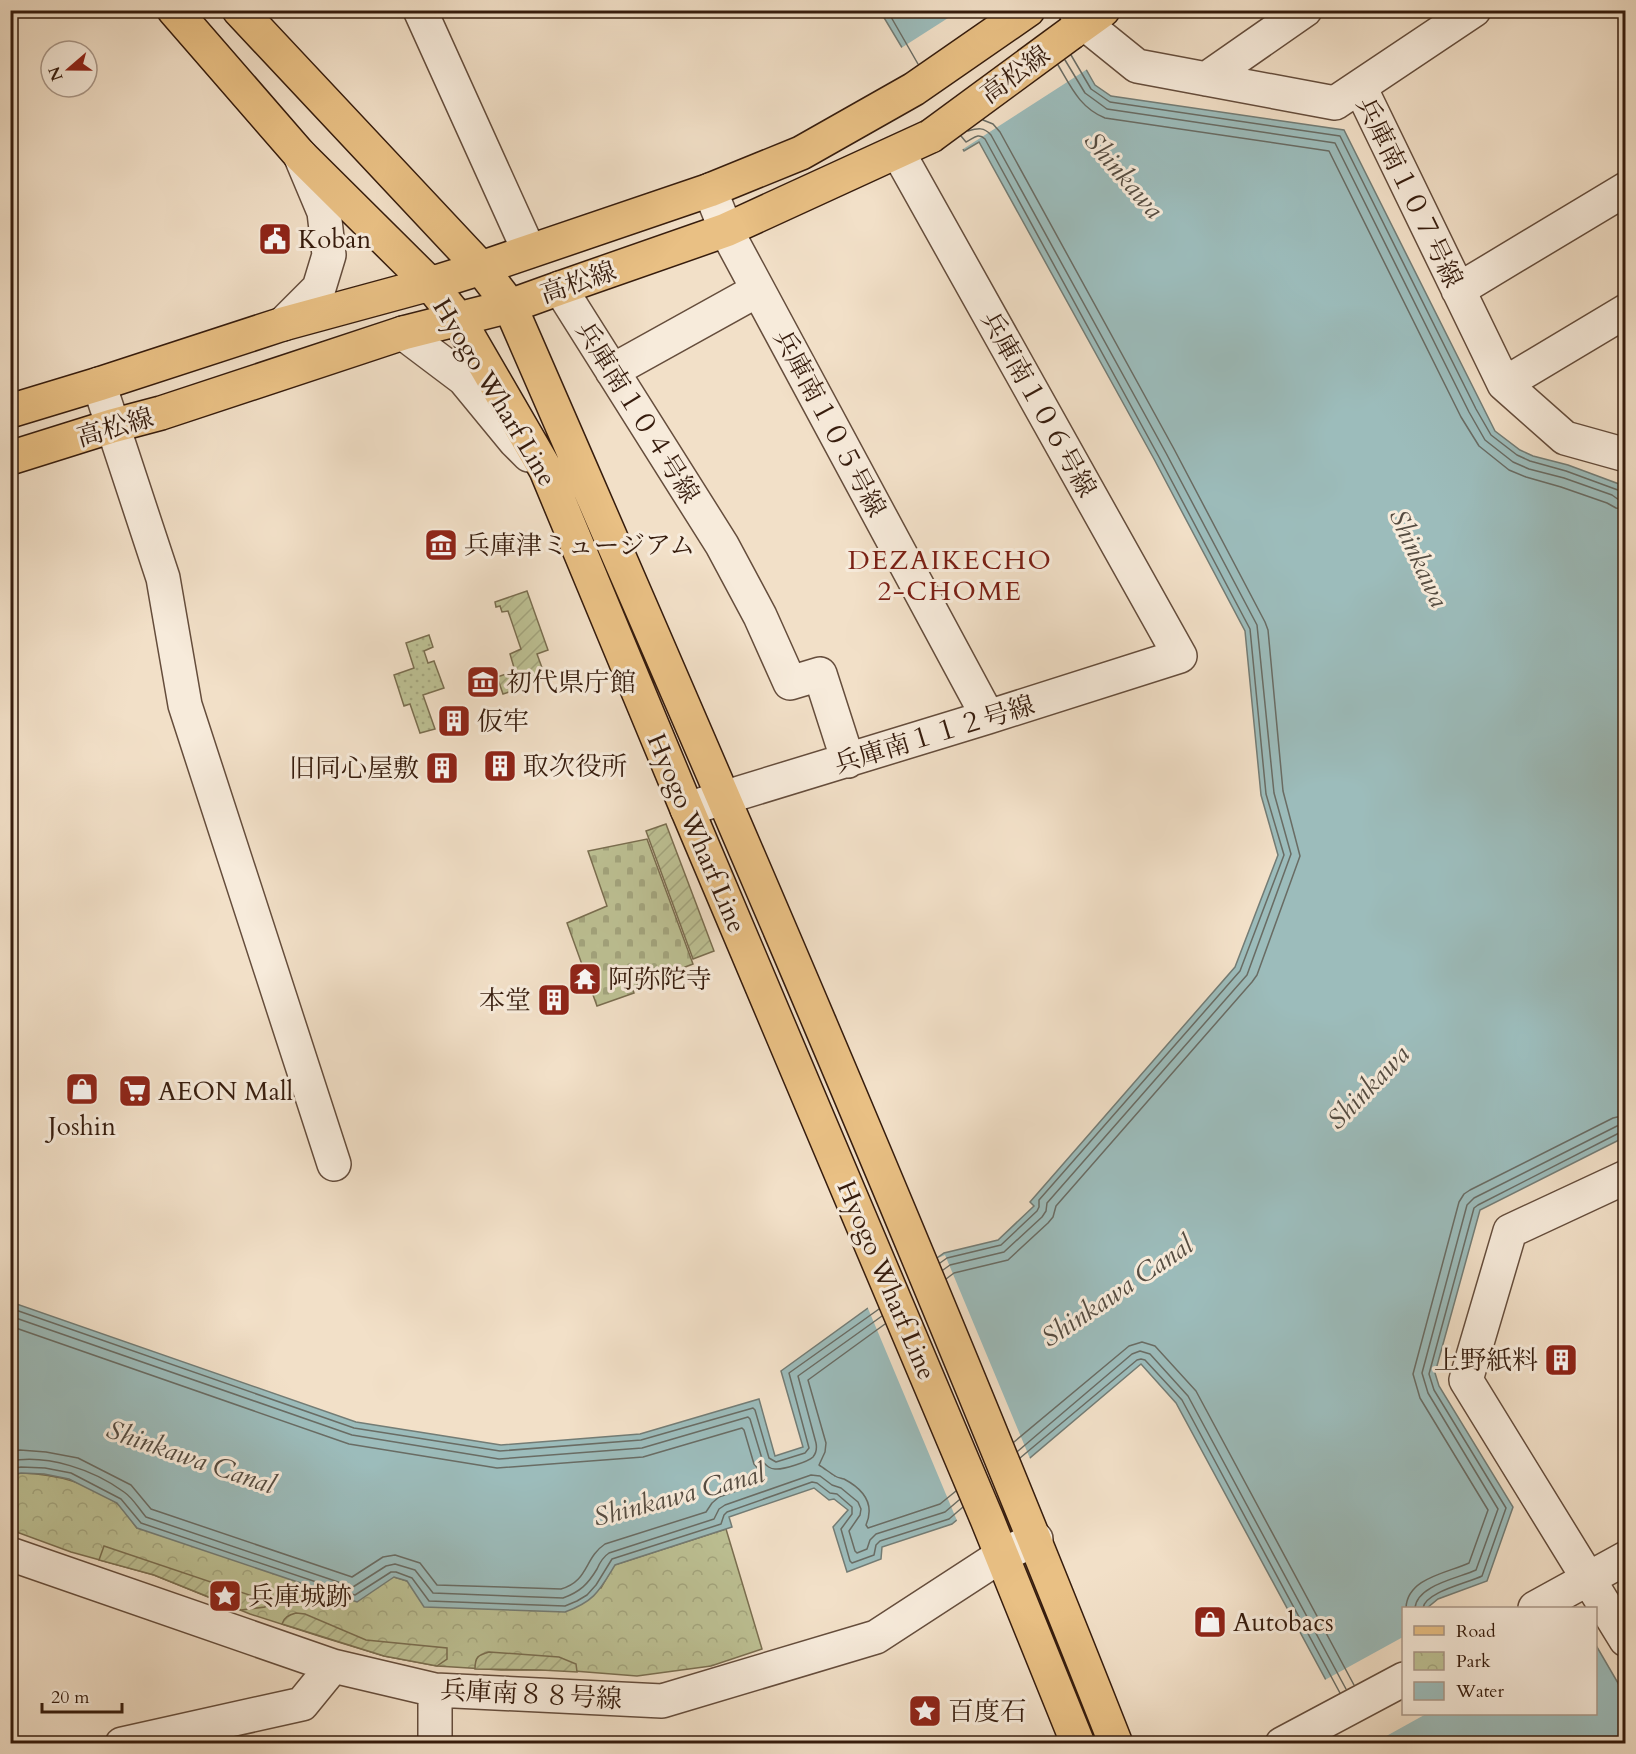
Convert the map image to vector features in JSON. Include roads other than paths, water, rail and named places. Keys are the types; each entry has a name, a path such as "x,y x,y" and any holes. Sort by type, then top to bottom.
{"main road":[{"name":"Hyogo Wharf Line","path":"174,10 300,155 430,284 459,320 546,470 987,1519 1078,1743"},
{"name":"Hyogo Wharf Line","path":"239,10 481,268 510,306 725,798 922,1265 1036,1539 1116,1743"},
{"name":"高松線","path":"10,411 283,324 481,268 710,190 801,153 915,89 1028,10"},
{"name":"高松線","path":"10,458 161,413 403,333 510,306 726,230 932,136 1084,19"}],"street":[{"path":"420,10 529,251"},
{"path":"1206,79 1305,10"},
{"path":"1359,87 1453,16"},
{"name":"兵庫南１０７号線","path":"1084,19 1137,66 1335,103 1359,87 1504,384 1565,438 1626,455"},
{"name":"兵庫南１０６号線","path":"898,152 1180,656"},
{"path":"283,324 319,288 329,255 324,212 300,155"},
{"path":"1458,290 1626,189"},
{"name":"兵庫南１０５号線","path":"710,190 726,230 988,717"},
{"name":"兵庫南１０４号線","path":"560,288 722,545 760,616 790,683 820,674 848,761"},
{"path":"612,371 758,290"},
{"path":"1504,384 1626,311"},
{"path":"403,333 464,379 515,441 546,470"},
{"path":"99,384 163,578 185,705 334,1164"},
{"name":"兵庫南１１２号線","path":"687,809 848,761 1180,656"},
{"path":"1626,1177 1510,1231 1466,1380 1626,1640"},
{"name":"兵庫南８８号線","path":"10,1554 333,1666 435,1690 662,1701 876,1638 1002,1555 1036,1539"},
{"path":"1537,1607 1626,1558"},
{"path":"122,1743 302,1704 333,1666"},
{"path":"1282,1743 1402,1680"},
{"path":"435,1690 435,1743"}],"water":[{"path":"880,11 1053,11 1095,85 1111,96 1344,130 1495,431 1520,450 1533,456 1568,465 1619,484 1625,489 1625,1137 1480,1210 1435,1373 1439,1386 1513,1507 1487,1581 1438,1599 1428,1607 1402,1607 1402,1715 1597,1715 1597,1647 1625,1695 1625,1743 1360,1743 1176,1403 1141,1364 952,1524 882,1547 881,1559 847,1572 833,1527 848,1510 834,1499 829,1500 814,1488 729,1517 732,1527 615,1565 605,1582 590,1599 565,1612 424,1607 407,1581 394,1577 357,1602 137,1528 117,1503 69,1479 44,1474 11,1475 11,1302 356,1422 501,1445 640,1434 759,1399 775,1456 803,1447 781,1371 944,1253 998,1240 1034,1206 1030,1202 1235,967 1278,855 1261,795 1245,631 1154,459 979,142 964,151"}],"place":[{"name":"Koban","path":"275,239"},
{"name":"兵庫津ミュージアム","path":"441,545"},
{"name":"初代県庁館","path":"483,682"},
{"name":"仮牢","path":"454,721"},
{"name":"取次役所","path":"500,766"},
{"name":"旧同心屋敷","path":"442,768"},
{"name":"阿弥陀寺","path":"585,979"},
{"name":"本堂","path":"554,1000"},
{"name":"Joshin","path":"82,1089"},
{"name":"AEON Mall","path":"135,1091"},
{"name":"上野紙料","path":"1561,1360"},
{"name":"兵庫城跡","path":"225,1596"},
{"name":"Autobacs","path":"1210,1622"},
{"name":"百度石","path":"925,1711"}],"district":[{"name":"DEZAIKECHO 2-CHOME","path":"950,576"}],"water label":[{"name":"Shinkawa","path":"1124,175"},
{"name":"Shinkawa","path":"1419,558"},
{"name":"Shinkawa","path":"1368,1087"},
{"name":"Shinkawa Canal","path":"1117,1291"},
{"name":"Shinkawa Canal","path":"191,1457"},
{"name":"Shinkawa Canal","path":"679,1495"}]}
